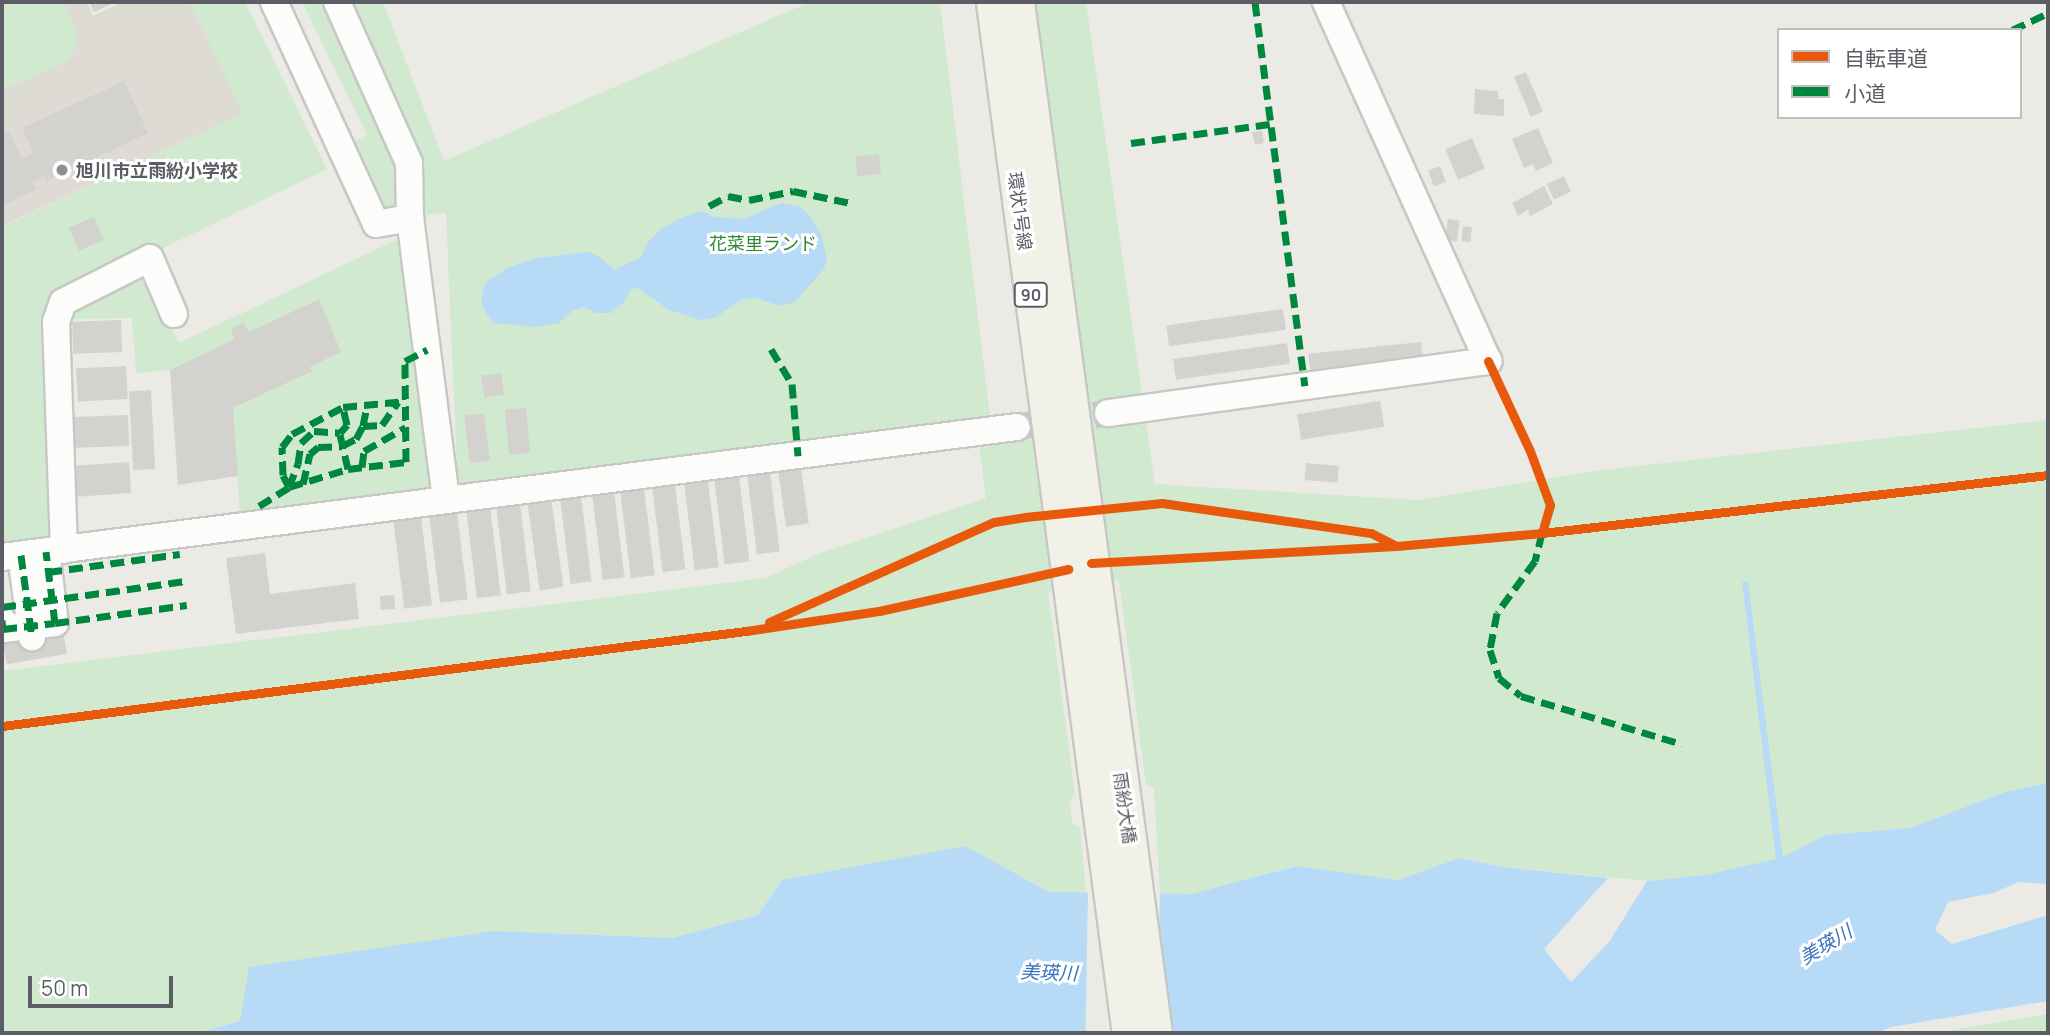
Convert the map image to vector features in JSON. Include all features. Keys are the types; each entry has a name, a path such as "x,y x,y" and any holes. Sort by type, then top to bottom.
{"main road":[{"name":"環状1号線","path":"993,2 1082,586"},
{"name":"環状1号線","path":"1017,2 1082,586"},
{"name":"雨紛大橋","path":"1082,586 1129,1033"},
{"name":"雨紛大橋","path":"1082,586 1155,1033"}],"street":[{"path":"274,2 376,224 410,218"},
{"path":"337,2 409,163 410,218 446,500"},
{"path":"1108,413 1488,361 1326,2"},
{"path":"2,620 3,629 29,614 56,322 63,302 150,258 174,314"},
{"path":"33,554 1017,427"}],"shaded area":[{"name":"旭川市立雨紛小学校","path":"2,2 87,2 93,16 123,2 190,2 244,113 2,226"}],"green space":[{"path":"2,2 63,2 78,32 70,61 2,90"},
{"path":"190,2 245,2 327,169 140,259 179,343 394,241 409,240 437,486 428,496 240,520 233,408 311,371 310,367 341,352 319,299 170,370 136,373 132,318 52,320 59,563 2,570 2,227 243,113"},
{"name":"花菜里ランド","path":"302,2 383,2 444,161 810,2 940,2 990,417 1037,410 1060,589 1048,592 1075,794 1069,801 1073,824 1080,828 1086,893 1049,892 965,847 782,880 758,915 672,938 494,931 240,1021 198,1033 2,1033 2,671 766,578 820,553 986,498 976,419 458,491 446,213 383,218 349,144 367,135"},
{"path":"1031,2 1086,2 1155,484 1417,500 1594,471 2048,420 2048,783 2005,792 1910,828 1826,835 1783,858 1705,875 1647,881 1503,867 1459,858 1398,880 1297,866 1191,894 1160,894 1154,789 1146,784 1119,580 1106,582"},
{"path":"2048,1014 2048,1033 1933,1033"}],"water":[{"path":"781,203 801,207 811,218 821,234 827,258 824,269 795,302 780,306 756,298 742,299 715,318 701,320 669,310 638,288 631,289 624,302 611,313 596,313 584,307 572,311 559,323 535,327 494,323 485,312 481,300 485,283 509,267 536,258 588,252 600,257 614,270 641,257 648,242 661,229 683,217 700,211 716,217 744,219"},
{"name":"美瑛川","path":"1742,582 1748,582 1783,857 1826,835 1910,828 2005,792 2048,783 2048,884 2019,882 1993,893 1948,902 1935,930 1952,944 2048,915 2048,1001 1891,1027 1876,1033 198,1033 240,1021 249,967 494,931 672,938 758,915 782,880 965,846 1049,892 1191,894 1297,866 1398,880 1459,858 1503,867 1608,878 1544,949 1571,982 1609,942 1647,881 1705,875 1776,859"}],"pier":[{"path":"1088,889 1160,890 1157,1033 1085,1033"}],"building":[{"path":"89,2 116,2 94,12"},
{"path":"1526,72 1543,112 1531,117 1514,77"},
{"path":"124,81 148,133 46,181 44,176 33,181 36,189 2,206 2,134 9,131 22,158 34,153 22,128"},
{"path":"1475,89 1498,91 1498,99 1504,99 1504,116 1474,114"},
{"path":"1538,128 1553,163 1536,171 1533,164 1524,168 1512,139"},
{"path":"1262,131 1264,143 1255,145 1252,132"},
{"path":"1472,138 1485,168 1458,180 1445,149"},
{"path":"879,154 881,174 857,176 855,157"},
{"path":"1440,166 1446,182 1434,187 1428,171"},
{"path":"1564,176 1571,191 1554,199 1547,184"},
{"path":"1544,186 1553,204 1530,216 1528,210 1518,216 1512,203"},
{"path":"94,217 104,240 79,251 69,228"},
{"path":"1448,219 1460,221 1457,242 1445,240"},
{"path":"1463,226 1472,227 1470,242 1461,241"},
{"path":"319,299 341,352 310,367 312,371 233,408 238,476 178,485 170,370 234,339 231,329 244,322 249,332"},
{"path":"1283,309 1286,330 1169,346 1166,325"},
{"path":"121,320 122,352 73,354 72,322"},
{"path":"1421,342 1423,361 1311,373 1309,354"},
{"path":"1287,343 1290,364 1176,380 1173,359"},
{"path":"126,366 128,399 78,402 76,369"},
{"path":"501,373 504,395 484,398 481,376"},
{"path":"151,390 155,469 133,470 129,391"},
{"path":"1380,401 1384,427 1301,440 1297,414"},
{"path":"526,408 530,453 509,455 505,410"},
{"path":"484,413 490,461 470,463 464,415"},
{"path":"128,415 129,446 75,448 74,417"},
{"path":"129,462 131,493 73,497 71,466"},
{"path":"1306,463 1339,466 1337,483 1305,480"},
{"path":"801,468 809,523 786,527 778,471"},
{"path":"770,472 780,551 757,554 747,475"},
{"path":"739,476 749,561 725,564 714,479"},
{"path":"708,481 719,567 695,570 684,484"},
{"path":"675,485 685,569 663,572 652,488"},
{"path":"644,488 655,575 631,578 620,491"},
{"path":"614,492 624,577 603,580 592,495"},
{"path":"581,496 591,581 571,584 560,499"},
{"path":"551,498 564,587 540,590 527,501"},
{"path":"520,504 531,591 507,594 496,507"},
{"path":"490,507 501,595 477,598 466,510"},
{"path":"457,512 468,599 440,603 429,515"},
{"path":"421,516 432,605 404,609 393,519"},
{"path":"265,553 270,594 355,583 359,619 236,634 226,558"},
{"path":"394,595 395,609 381,610 380,596"},
{"path":"63,632 67,654 7,664 3,643"}],"tunnel":[{"path":"1017,427 1108,413"}],"marked path":[{"path":"1255,2 1305,386"},
{"path":"2016,28 2048,13"},
{"path":"1131,143 1270,124"},
{"path":"709,206 728,196 749,200 793,191 851,203"},
{"path":"771,349 792,384 798,456"},
{"path":"259,506 289,487 348,469 406,462 405,361 427,350"},
{"path":"348,469 340,433 347,425 343,407 406,401"},
{"path":"363,426 382,425 398,402"},
{"path":"303,484 310,454 318,447 342,446 356,439 363,426 367,405"},
{"path":"289,487 283,475 282,447 292,434 343,407"},
{"path":"362,467 364,451 406,427"},
{"path":"289,487 298,464 301,443 314,431 340,433"},
{"path":"1542,533 1535,561 1497,613 1490,650 1499,678 1521,696 1682,744"},
{"path":"2,620 3,629 55,623 46,552"},
{"path":"48,572 180,554"},
{"path":"21,555 32,637"},
{"path":"2,607 185,581"},
{"path":"55,623 187,605"}],"cycle path":[{"path":"1488,361 1530,451 1550,505 1542,533"},
{"path":"1091,563 1396,546 1542,533 2048,475"},
{"path":"769,622 994,522 1025,517 1162,503 1371,533 1396,546"},
{"path":"2,726 746,631 879,611 1068,569"}],"place":[{"name":"旭川市立雨紛小学校","path":"62,170"}]}
